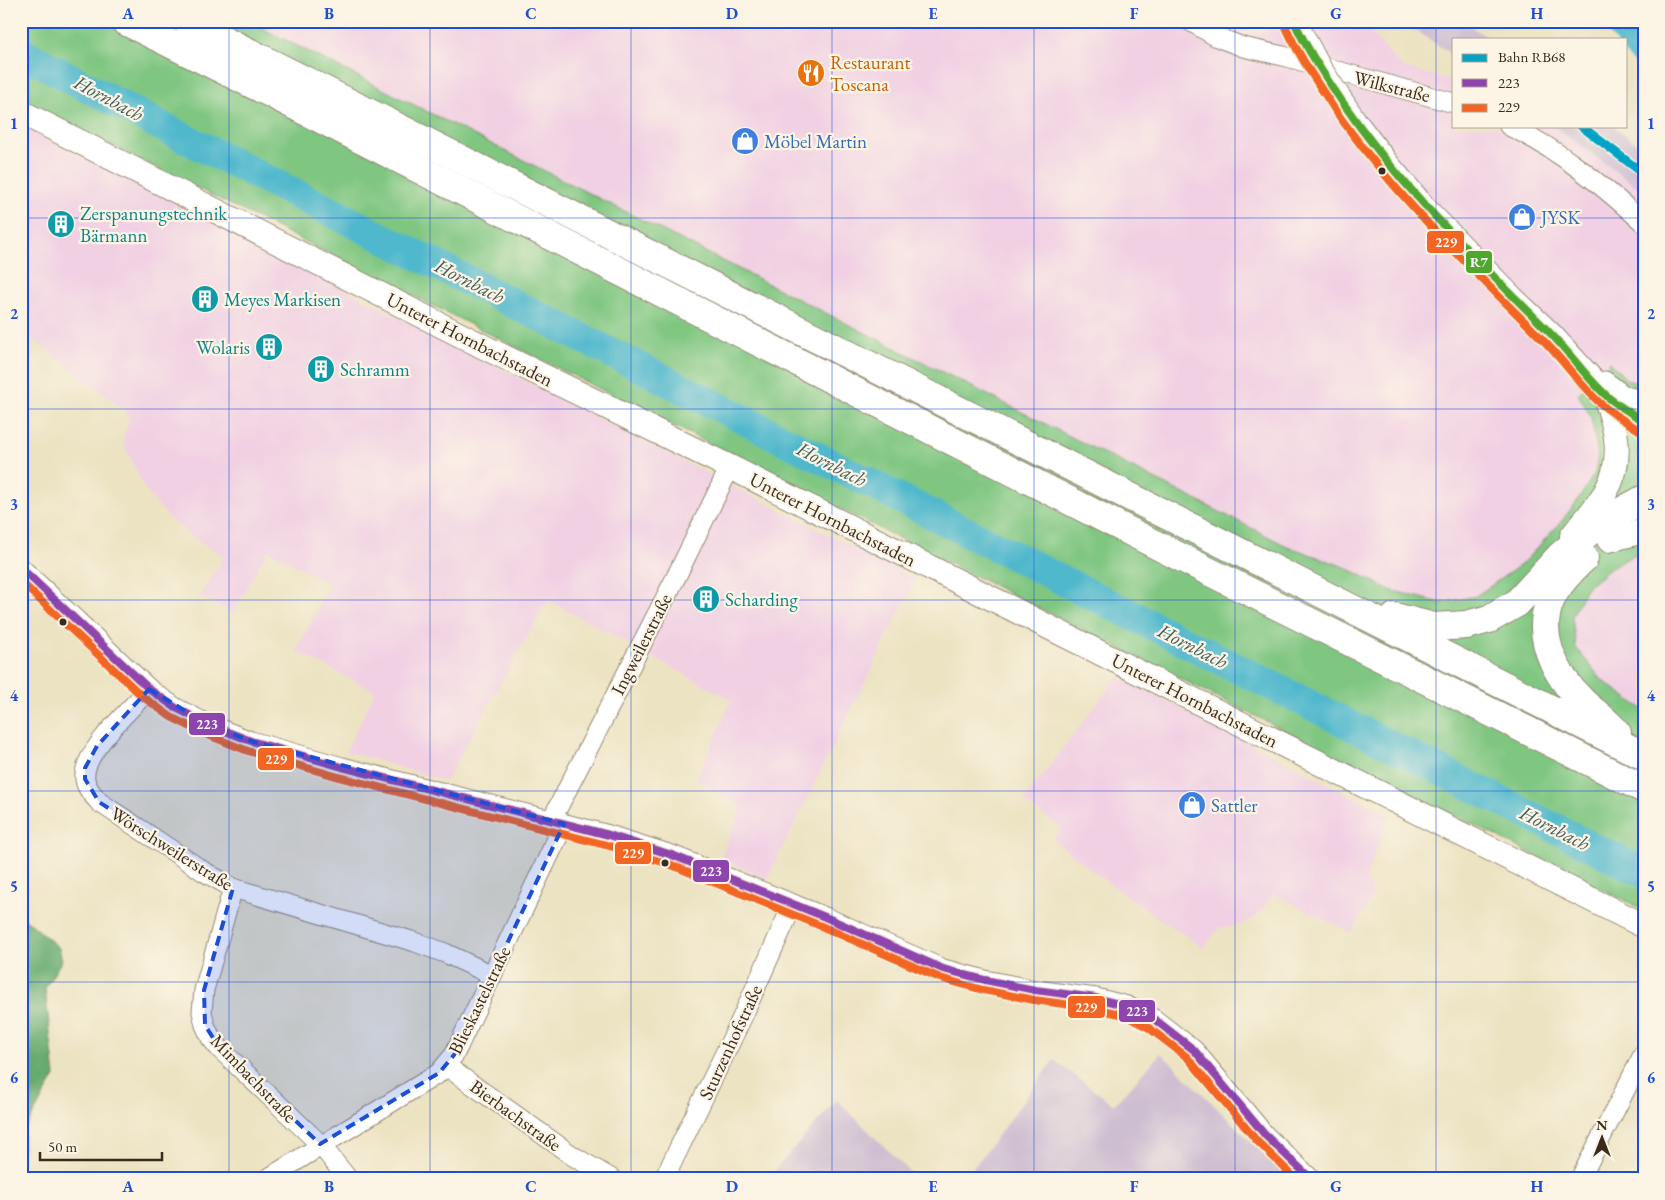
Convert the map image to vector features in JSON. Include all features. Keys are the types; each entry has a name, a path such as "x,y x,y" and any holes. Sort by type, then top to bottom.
{"main road":[{"path":"125,21 1178,556 1644,789"},
{"path":"187,21 918,391 1350,606 1637,753"},
{"path":"1350,606 1434,627 1467,625 1489,619 1517,603 1584,544 1602,522 1644,499"},
{"path":"1637,753 1608,722 1584,702 1564,681 1552,659 1545,638 1545,620 1554,593 1584,544 1644,516"}],"street":[{"name":"Wilkstraße","path":"1190,21 1217,37 1243,47 1452,101"},
{"path":"1294,21 1319,68 1355,122 1426,210 1579,363 1599,387 1625,410 1644,421"},
{"name":"Unterer Hornbachstaden","path":"21,112 477,343 730,467 1644,926"},
{"path":"1513,128 1564,156 1644,223"},
{"path":"1579,363 1626,396 1644,400"},
{"path":"1599,387 1628,407 1644,411"},
{"path":"1584,544 1613,475 1618,446 1615,426 1599,387"},
{"name":"Ingweilerstraße","path":"558,822 730,467"},
{"path":"1584,544 1644,531"},
{"path":"21,568 149,690 176,708 251,741 342,768 609,835 672,855 794,904 943,969 985,980 1096,998 1127,1006 1154,1019 1194,1050 1266,1134 1311,1179"},
{"name":"Wörschweilerstraße","path":"149,690 96,746 89,757 85,768 85,779 90,791 99,802 203,872 233,888 415,942 445,953 492,975"},
{"name":"Blieskastelstraße","path":"267,1179 320,1144 439,1073 446,1066 454,1055 492,975 558,822"},
{"name":"Mimbachstraße","path":"233,888 204,990 202,1012 205,1025 211,1038 220,1049 320,1144 348,1179"},
{"name":"Sturzenhofstraße","path":"664,1179 741,1020 794,904"},
{"path":"1580,1179 1644,1052"},
{"name":"Bierbachstraße","path":"446,1066 573,1156 612,1179"}],"highlighted area":[{"path":"149,689 207,724 251,741 564,824 454,1055 439,1073 320,1144 220,1049 205,1025 204,990 233,888 99,802 85,779 85,768 97,746"}],"shaded area":[{"path":"249,21 1218,21 1228,27 1248,31 1270,31 1330,25 1367,28 1402,67 1452,80 1452,128 1557,128 1644,192 1644,385 1627,380 1578,394 1591,417 1598,455 1595,472 1561,522 1522,564 1476,596 1441,603 1390,590 1345,567 1287,546"},
{"path":"1402,21 1464,21 1488,38 1452,38 1452,55"},
{"path":"21,125 916,579 767,879 720,858 742,807 696,780 732,700 548,600 446,781 346,751 375,691 296,651 330,584 268,550 232,614 200,596 224,556 193,538 169,518 146,491 123,442 129,418 124,409 21,330"},
{"path":"1557,128 1616,128 1644,149 1644,192"},
{"path":"1644,553 1644,710 1602,680 1576,648 1572,616 1586,588 1615,565 1634,555"},
{"path":"1118,676 1389,815 1366,878 1374,895 1351,933 1274,894 1254,919 1232,927 1220,927 1203,947 1099,876 1053,839 1062,828 1023,801"},
{"path":"1161,1053 1289,1179 965,1179 1054,1060 1114,1105"},
{"path":"837,1100 917,1179 767,1179"}],"green space":[{"path":"21,21 248,21 1287,546 1345,567 1390,590 1441,603 1476,596 1522,564 1561,522 1578,500 1595,473 1598,455 1591,417 1578,394 1610,362 1627,380 1644,385 1644,553 1634,555 1615,565 1586,588 1572,616 1576,648 1602,680 1644,710 1644,910 21,100"},
{"path":"21,915 59,948 62,960 45,988 55,1076 25,1129 21,1164"}],"waterway":[{"path":"1618,21 1644,52"},
{"name":"Hornbach","path":"21,52 147,119 1644,873"}],"rail line":[{"name":"RB68","path":"1584,128 1644,174"}],"transit line":[{"name":"R7","path":"1294,21 1310,53 1343,103 1390,166 1415,195 1558,341 1601,391 1617,404 1644,421"},
{"name":"229","path":"1285,25 1302,58 1335,110 1382,172 1434,230 1550,348 1593,397 1639,430"},
{"name":"223","path":"21,568 149,689 176,708 207,724 251,741 342,767 609,835 672,855 825,917 943,969 985,980 1035,990 1096,998 1127,1006 1154,1019 1194,1050 1265,1135 1311,1179"},
{"name":"229","path":"21,582 142,696 171,717 203,733 248,751 339,777 606,845 669,864 821,926 940,978 983,990 1034,1000 1094,1008 1124,1015 1149,1028 1187,1057 1257,1141 1296,1179"}],"place":[{"name":"Restaurant Toscana","path":"811,73"},
{"name":"Möbel Martin","path":"745,141"},
{"name":"JYSK","path":"1522,217"},
{"name":"Zerspanungstechnik Bärmann","path":"61,224"},
{"name":"Meyes Markisen","path":"205,299"},
{"name":"Wolaris","path":"269,347"},
{"name":"Schramm","path":"321,369"},
{"name":"Scharding","path":"706,599"},
{"name":"Sattler","path":"1192,805"}]}
